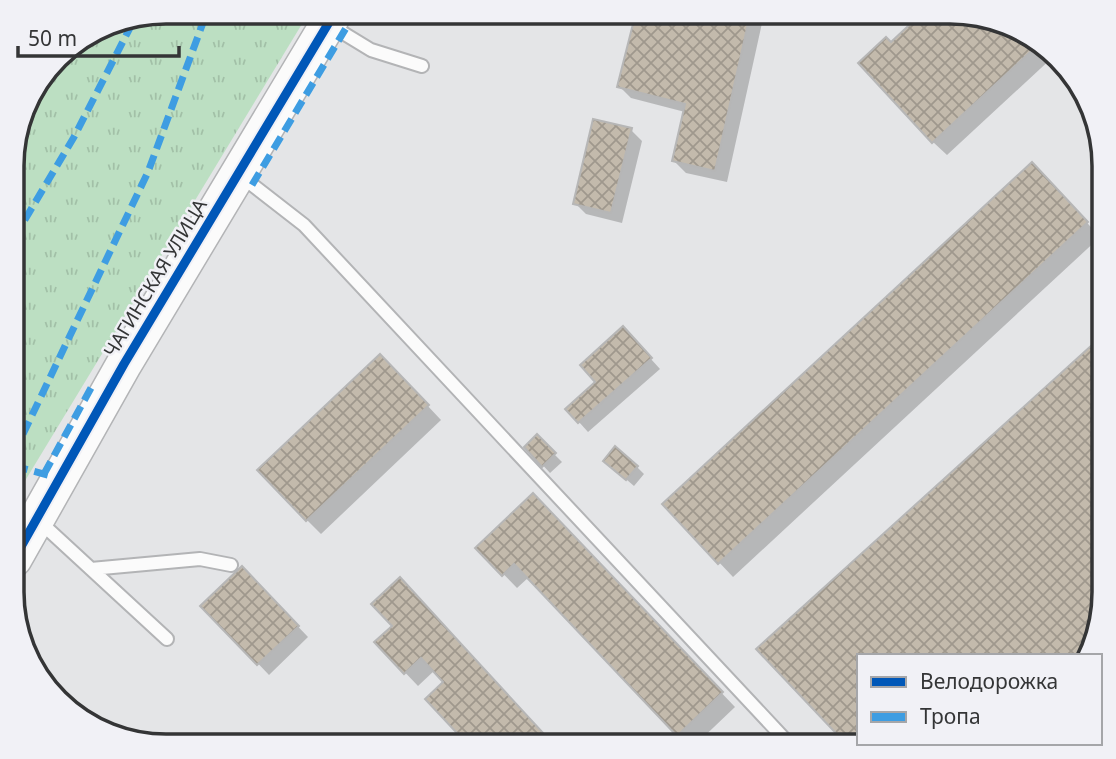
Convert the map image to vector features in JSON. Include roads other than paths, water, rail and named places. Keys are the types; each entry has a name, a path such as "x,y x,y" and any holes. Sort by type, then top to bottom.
{"street":[{"name":"ЧАГИНСКАЯ УЛИЦА","path":"25,539 124,364 327,24"}],"lane":[{"path":"334,24 371,50 422,66"},
{"path":"238,174 304,226 780,734"},
{"path":"37,519 167,639"},
{"path":"91,569 200,559 232,565"}]}
